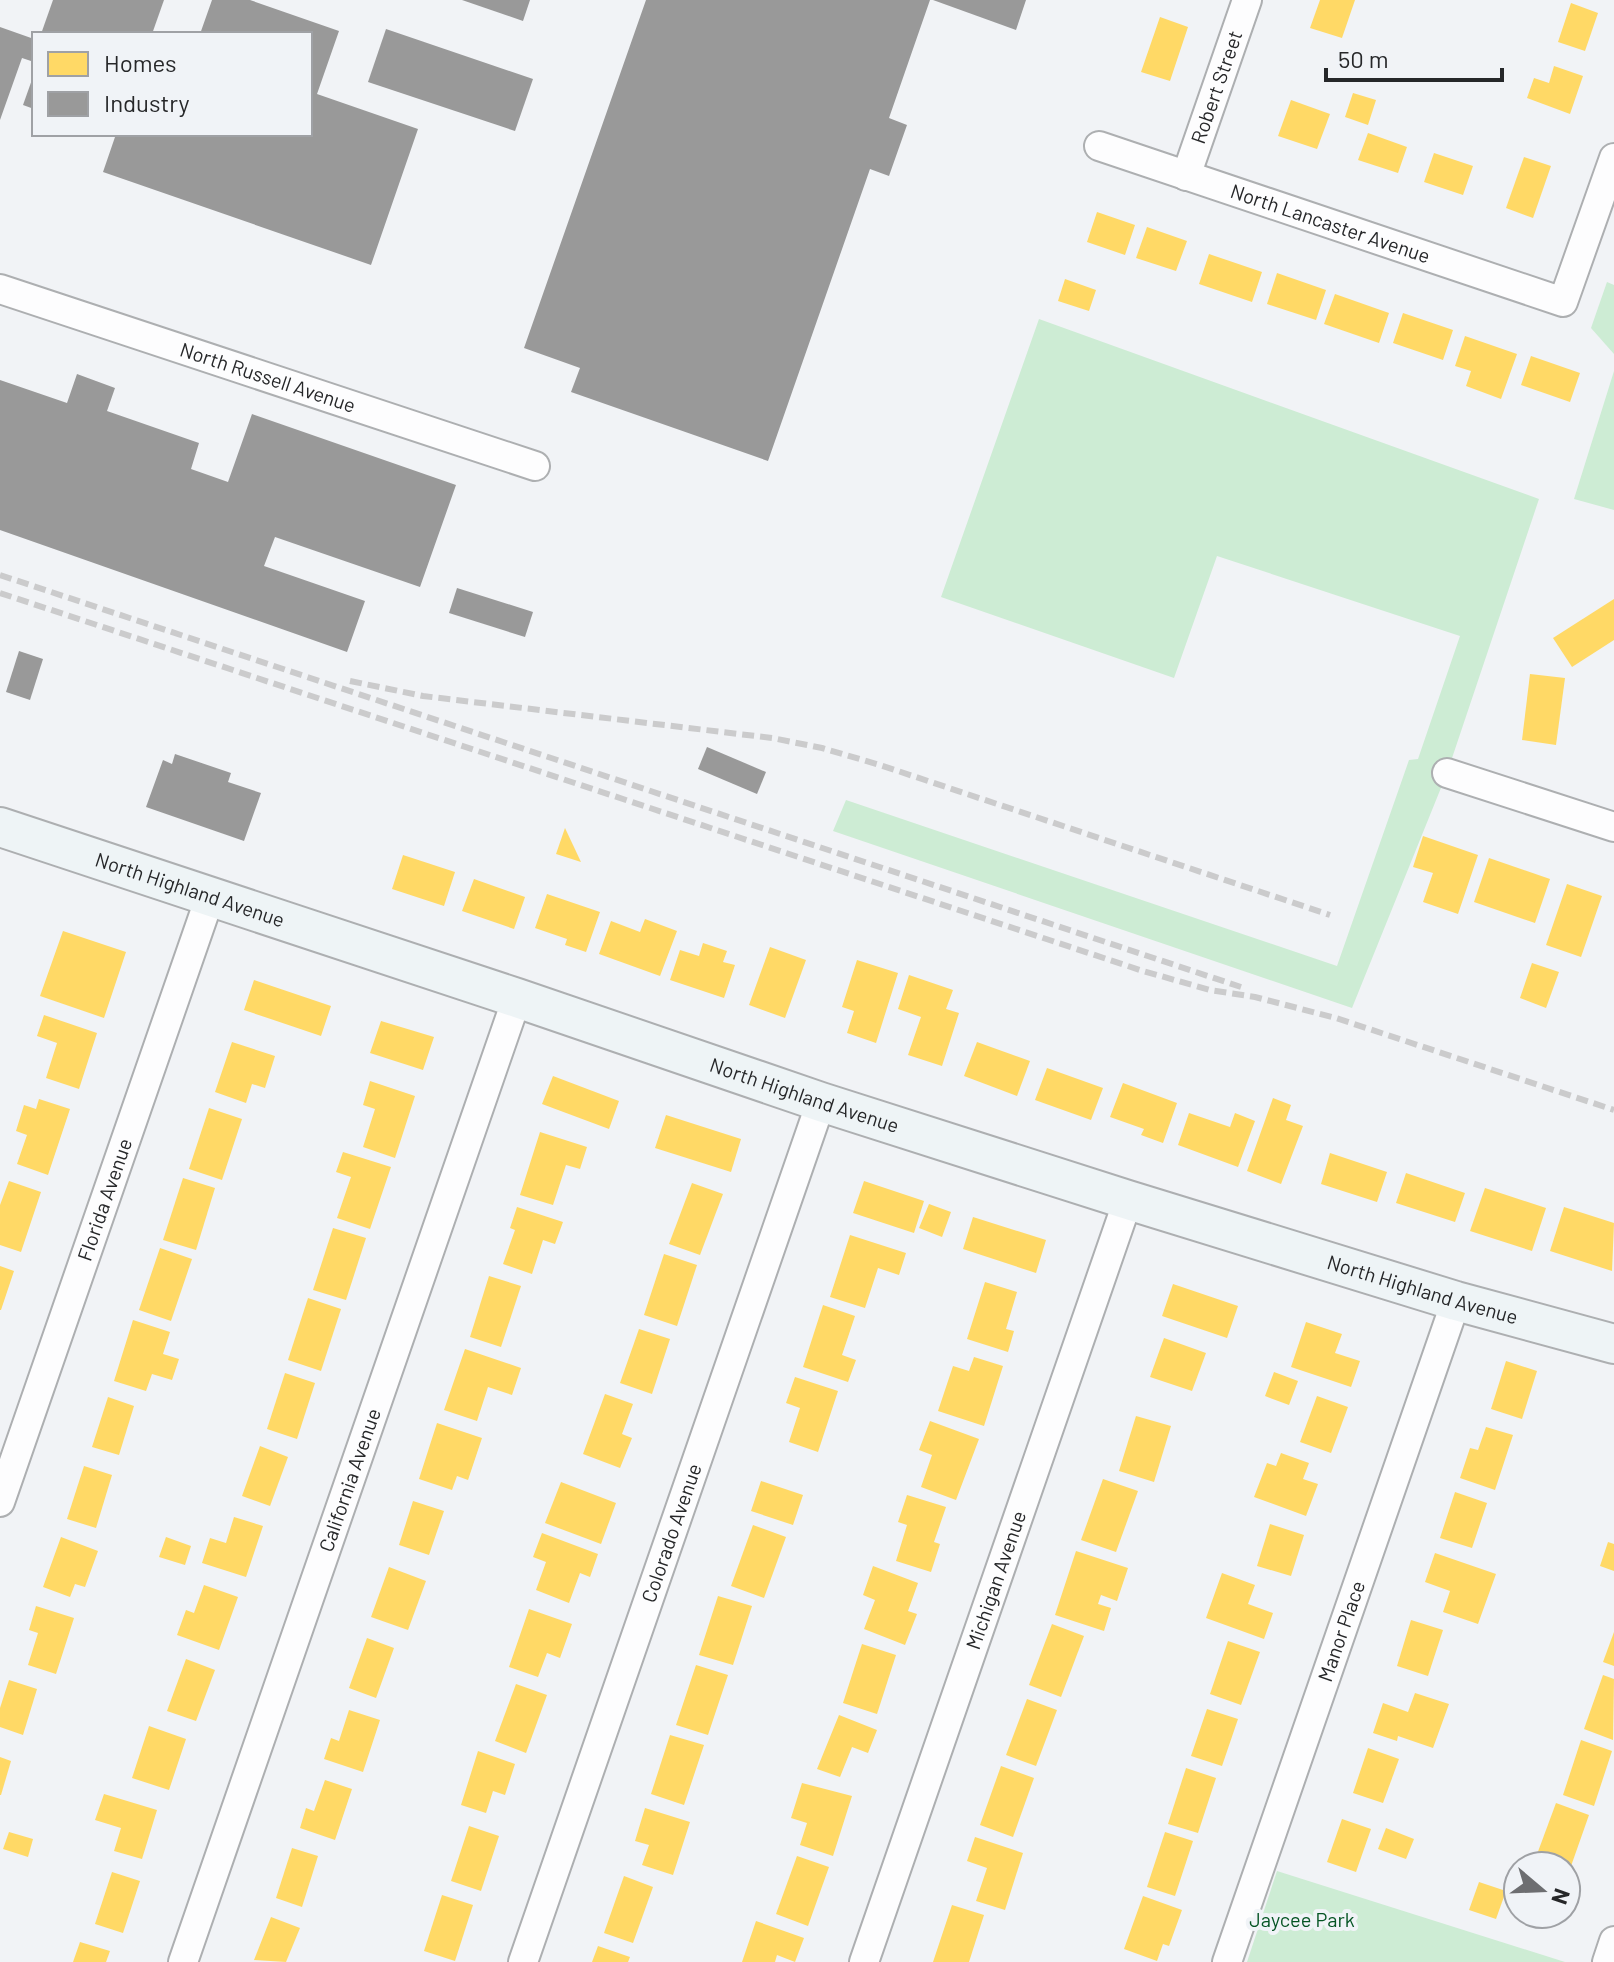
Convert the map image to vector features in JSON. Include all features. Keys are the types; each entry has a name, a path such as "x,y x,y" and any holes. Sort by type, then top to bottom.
{"street":[{"name":"Robert Street","path":"1186,176 1247,0"},
{"name":"North Lancaster Avenue","path":"1099,146 1563,302 1614,158"},
{"name":"North Russell Avenue","path":"0,289 535,466"},
{"path":"1447,773 1614,827"},
{"name":"North Highland Avenue","path":"0,827 821,1102 1456,1301 1614,1344"},
{"name":"Florida Avenue","path":"0,1502 210,897"},
{"name":"California Avenue","path":"183,1962 517,998"},
{"name":"Colorado Avenue","path":"523,1962 821,1102"},
{"name":"Michigan Avenue","path":"864,1962 1128,1200"},
{"name":"Manor Place","path":"1227,1962 1456,1301"},
{"path":"1607,1962 1614,1941"}],"green space":[{"path":"1607,282 1614,285 1614,354 1591,328"},
{"path":"1039,319 1539,499 1447,773 1352,1008 833,831 846,800 1337,966 1409,760 1418,759 1460,636 1217,556 1174,678 941,597"},
{"path":"1614,371 1614,510 1574,499"},
{"name":"Jaycee Park","path":"1277,1871 1565,1962 1247,1962"}],"building: Homes":[{"path":"1320,0 1355,0 1342,38 1310,28"},
{"path":"1571,3 1598,13 1585,51 1558,42"},
{"path":"1160,17 1188,27 1170,81 1141,72"},
{"path":"1554,66 1583,76 1570,114 1527,98 1534,78 1549,83"},
{"path":"1353,93 1376,100 1368,125 1345,117"},
{"path":"1291,100 1330,114 1317,149 1278,136"},
{"path":"1368,133 1407,147 1398,173 1358,160"},
{"path":"1434,153 1473,166 1463,195 1424,182"},
{"path":"1524,157 1551,166 1533,218 1506,208"},
{"path":"1097,212 1135,225 1125,255 1087,242"},
{"path":"1147,227 1187,241 1176,271 1136,258"},
{"path":"1209,254 1262,272 1252,302 1199,284"},
{"path":"1277,273 1326,290 1316,320 1267,304"},
{"path":"1065,279 1096,290 1089,311 1058,301"},
{"path":"1335,294 1389,313 1379,343 1324,324"},
{"path":"1403,313 1453,330 1443,360 1393,343"},
{"path":"1465,336 1517,354 1501,399 1466,386 1471,371 1455,366"},
{"path":"1531,356 1580,373 1570,402 1521,385"},
{"path":"1614,599 1614,640 1572,667 1553,638"},
{"path":"1530,674 1565,678 1556,745 1522,740"},
{"path":"565,828 581,862 556,854"},
{"path":"1423,836 1478,855 1458,914 1423,902 1433,873 1413,867"},
{"path":"403,855 455,872 444,906 392,889"},
{"path":"1489,858 1550,879 1535,923 1474,902"},
{"path":"474,879 525,897 514,929 462,911"},
{"path":"1567,884 1602,896 1581,957 1546,945"},
{"path":"547,894 600,912 586,952 565,945 567,939 535,928"},
{"path":"645,919 677,931 660,976 599,954 611,921 640,932"},
{"path":"63,931 126,952 104,1018 40,996"},
{"path":"703,943 727,951 723,962 735,965 724,998 670,980 680,950 699,956"},
{"path":"770,947 806,960 785,1018 749,1005"},
{"path":"857,960 898,973 876,1043 847,1033 854,1011 842,1007"},
{"path":"1532,963 1559,972 1546,1008 1520,998"},
{"path":"909,975 953,990 946,1009 959,1013 942,1066 908,1055 921,1017 898,1009"},
{"path":"254,980 331,1006 321,1036 244,1010"},
{"path":"44,1015 97,1033 79,1089 46,1078 57,1043 37,1036"},
{"path":"381,1021 434,1037 423,1070 370,1053"},
{"path":"232,1042 275,1056 265,1088 252,1084 246,1103 215,1092"},
{"path":"977,1042 1030,1061 1017,1096 964,1076"},
{"path":"1047,1068 1103,1088 1091,1120 1035,1100"},
{"path":"553,1076 619,1101 609,1129 542,1104"},
{"path":"370,1081 415,1096 395,1158 363,1147 375,1109 363,1105"},
{"path":"1123,1083 1177,1103 1163,1143 1141,1135 1144,1129 1110,1117"},
{"path":"1273,1098 1291,1105 1286,1120 1303,1126 1281,1184 1247,1171"},
{"path":"39,1099 70,1109 48,1175 17,1164 27,1135 16,1131 24,1105 36,1109"},
{"path":"209,1108 242,1119 222,1180 189,1169"},
{"path":"1189,1113 1230,1127 1235,1113 1255,1121 1238,1167 1178,1145"},
{"path":"666,1115 741,1139 731,1172 655,1148"},
{"path":"540,1132 587,1147 580,1169 566,1165 553,1205 520,1195"},
{"path":"343,1152 391,1167 370,1229 337,1218 351,1177 336,1172"},
{"path":"1330,1153 1387,1172 1377,1202 1321,1184"},
{"path":"1406,1173 1465,1193 1455,1222 1396,1203"},
{"path":"183,1178 215,1188 196,1250 163,1240"},
{"path":"9,1181 41,1192 21,1252 0,1245 0,1205"},
{"path":"864,1181 924,1201 914,1233 853,1213"},
{"path":"692,1183 723,1194 700,1255 669,1244"},
{"path":"1485,1188 1546,1208 1532,1251 1470,1231"},
{"path":"929,1204 951,1212 942,1237 919,1228"},
{"path":"517,1207 563,1222 555,1244 543,1240 532,1274 503,1264 515,1230 510,1228"},
{"path":"1564,1207 1614,1223 1612,1271 1550,1251"},
{"path":"973,1217 1046,1240 1036,1273 963,1249"},
{"path":"333,1228 366,1238 346,1300 313,1290"},
{"path":"850,1235 906,1253 899,1275 878,1268 865,1308 830,1297"},
{"path":"160,1248 192,1259 171,1321 139,1310"},
{"path":"664,1254 697,1265 677,1326 644,1315"},
{"path":"0,1266 14,1271 1,1310 0,1310"},
{"path":"489,1276 521,1286 501,1347 470,1337"},
{"path":"985,1282 1017,1292 1006,1329 1014,1331 1008,1352 967,1339"},
{"path":"1173,1284 1238,1306 1227,1338 1162,1316"},
{"path":"308,1298 341,1309 321,1371 288,1360"},
{"path":"823,1305 855,1316 842,1355 856,1360 848,1382 803,1367"},
{"path":"133,1320 170,1332 163,1354 179,1359 172,1380 152,1374 146,1391 114,1381"},
{"path":"1306,1322 1342,1334 1335,1353 1360,1361 1351,1387 1291,1367"},
{"path":"639,1329 670,1339 652,1394 620,1383"},
{"path":"1164,1338 1206,1353 1192,1391 1150,1377"},
{"path":"465,1349 521,1368 512,1395 488,1387 477,1421 444,1410"},
{"path":"974,1357 1003,1366 984,1426 938,1411 953,1366 969,1371"},
{"path":"1506,1361 1537,1371 1522,1419 1491,1409"},
{"path":"1274,1372 1298,1381 1289,1405 1265,1396"},
{"path":"285,1373 315,1383 297,1439 267,1429"},
{"path":"795,1377 838,1391 818,1452 789,1442 800,1408 786,1403"},
{"path":"605,1394 633,1404 622,1434 632,1438 620,1468 583,1454"},
{"path":"1317,1396 1348,1407 1331,1453 1300,1442"},
{"path":"108,1397 134,1406 119,1455 92,1447"},
{"path":"1136,1416 1171,1426 1154,1482 1119,1471"},
{"path":"930,1421 979,1439 956,1500 921,1487 932,1455 919,1450"},
{"path":"437,1423 482,1438 468,1480 457,1476 452,1490 419,1479"},
{"path":"1486,1427 1513,1435 1495,1490 1460,1478 1470,1448 1478,1450"},
{"path":"260,1446 288,1457 270,1506 242,1496"},
{"path":"1281,1453 1309,1463 1303,1479 1318,1484 1306,1516 1254,1497 1267,1463 1276,1466"},
{"path":"84,1466 112,1475 96,1528 67,1519"},
{"path":"1103,1479 1138,1491 1116,1552 1081,1540"},
{"path":"761,1481 803,1495 793,1525 751,1511"},
{"path":"561,1482 616,1503 601,1544 545,1523"},
{"path":"1455,1492 1487,1503 1472,1548 1440,1538"},
{"path":"907,1495 946,1507 934,1542 940,1544 931,1572 896,1561 907,1525 898,1522"},
{"path":"413,1501 444,1511 429,1555 399,1545"},
{"path":"234,1517 263,1526 246,1577 202,1563 210,1538 226,1543"},
{"path":"1270,1524 1304,1535 1291,1576 1257,1566"},
{"path":"753,1525 786,1537 764,1598 731,1586"},
{"path":"542,1533 598,1554 590,1577 580,1573 569,1603 536,1590 546,1562 533,1557"},
{"path":"61,1537 98,1551 85,1587 75,1584 70,1597 43,1587"},
{"path":"166,1537 191,1546 185,1565 159,1557"},
{"path":"1608,1542 1614,1544 1614,1571 1600,1566"},
{"path":"1076,1551 1128,1568 1117,1601 1101,1595 1098,1604 1111,1608 1104,1631 1055,1615"},
{"path":"1435,1553 1496,1574 1478,1624 1443,1612 1450,1591 1425,1582"},
{"path":"873,1566 918,1583 908,1611 917,1614 905,1645 864,1629 875,1600 863,1595"},
{"path":"389,1567 426,1581 408,1630 371,1617"},
{"path":"1222,1573 1255,1585 1248,1604 1273,1613 1264,1639 1206,1618"},
{"path":"204,1585 238,1597 219,1650 177,1635 186,1610 194,1613"},
{"path":"718,1596 752,1606 733,1665 699,1655"},
{"path":"36,1606 74,1618 56,1674 28,1665 38,1633 29,1630"},
{"path":"529,1609 572,1624 560,1658 547,1653 538,1677 509,1667"},
{"path":"1411,1620 1443,1630 1428,1676 1397,1666"},
{"path":"1052,1624 1084,1636 1061,1697 1029,1685"},
{"path":"1614,1632 1614,1666 1603,1662"},
{"path":"367,1638 394,1648 376,1698 349,1688"},
{"path":"1228,1641 1260,1652 1241,1705 1210,1694"},
{"path":"862,1644 896,1655 877,1714 843,1703"},
{"path":"186,1659 215,1670 196,1721 167,1711"},
{"path":"696,1665 728,1675 708,1735 676,1725"},
{"path":"1603,1675 1614,1679 1613,1740 1584,1729"},
{"path":"9,1680 37,1689 23,1735 0,1727 0,1708"},
{"path":"516,1684 547,1695 526,1753 495,1741"},
{"path":"1415,1693 1449,1704 1433,1748 1398,1736 1397,1741 1373,1733 1383,1703 1408,1712"},
{"path":"1027,1699 1057,1710 1036,1766 1006,1755"},
{"path":"1207,1709 1238,1719 1222,1766 1191,1756"},
{"path":"349,1710 380,1720 363,1772 324,1759 331,1738 339,1741"},
{"path":"839,1715 877,1730 868,1753 852,1747 840,1777 817,1769"},
{"path":"149,1726 186,1739 169,1790 132,1778"},
{"path":"670,1735 704,1745 684,1805 651,1794"},
{"path":"1581,1740 1612,1751 1594,1806 1563,1795"},
{"path":"1368,1748 1399,1759 1383,1803 1353,1793"},
{"path":"478,1751 515,1764 505,1795 493,1791 486,1813 461,1805"},
{"path":"0,1757 11,1761 1,1795 0,1795"},
{"path":"1001,1766 1034,1778 1013,1837 980,1825"},
{"path":"1186,1768 1216,1778 1198,1833 1168,1824"},
{"path":"325,1780 352,1789 335,1840 300,1828 306,1808 314,1811"},
{"path":"802,1783 852,1796 833,1856 800,1845 807,1823 791,1818"},
{"path":"104,1794 157,1810 142,1859 114,1851 121,1828 95,1820"},
{"path":"1556,1803 1589,1815 1577,1850 1539,1850"},
{"path":"645,1808 690,1822 673,1875 642,1865 649,1845 635,1841"},
{"path":"1342,1819 1371,1829 1356,1872 1327,1862"},
{"path":"469,1826 499,1836 481,1891 451,1881"},
{"path":"1386,1828 1414,1839 1406,1859 1378,1849"},
{"path":"9,1832 33,1839 28,1857 3,1849"},
{"path":"1165,1832 1193,1841 1175,1896 1147,1887"},
{"path":"975,1837 1023,1853 1005,1910 976,1901 987,1868 967,1861"},
{"path":"292,1848 318,1856 302,1907 276,1898"},
{"path":"797,1856 829,1867 808,1926 776,1914"},
{"path":"112,1872 140,1881 123,1933 95,1924"},
{"path":"624,1876 653,1887 633,1943 604,1933"},
{"path":"1479,1882 1502,1890 1502,1902 1496,1919 1469,1910"},
{"path":"442,1895 473,1905 455,1961 424,1951"},
{"path":"1143,1896 1182,1910 1169,1946 1163,1944 1157,1961 1124,1949"},
{"path":"952,1905 984,1915 969,1962 933,1962"},
{"path":"271,1917 300,1928 286,1962 254,1960"},
{"path":"756,1921 804,1938 795,1962 777,1955 775,1962 742,1962"},
{"path":"80,1942 110,1951 106,1962 73,1962"},
{"path":"598,1946 630,1957 628,1962 592,1962"}],"building: Industry":[{"path":"53,0 164,0 153,32 42,32"},
{"path":"212,0 250,0 339,31 317,94 418,129 371,265 103,172 113,136 312,136 312,32 201,32"},
{"path":"462,0 530,0 523,21"},
{"path":"646,0 930,0 889,118 907,125 889,176 870,169 768,461 571,392 580,368 524,348"},
{"path":"933,0 1026,0 1016,30"},
{"path":"0,27 32,38 32,61 22,58 0,120"},
{"path":"386,29 533,79 515,131 368,82"},
{"path":"32,80 32,108 23,105"},
{"path":"77,374 115,388 107,411 199,443 191,469 228,482 252,414 456,485 420,587 275,537 264,566 365,601 347,652 0,530 0,380 67,403"},
{"path":"457,588 533,612 525,637 449,613"},
{"path":"19,651 43,659 30,700 6,692"},
{"path":"707,747 766,772 757,794 698,769"},
{"path":"175,754 231,773 228,782 261,793 244,841 146,807 163,760 172,764"}],"railway":[{"path":"0,575 1241,987"},
{"path":"0,593 1143,971 1210,990 1255,997 1336,1018 1614,1110"},
{"path":"350,681 423,696 772,738 822,748 1330,915"}]}
